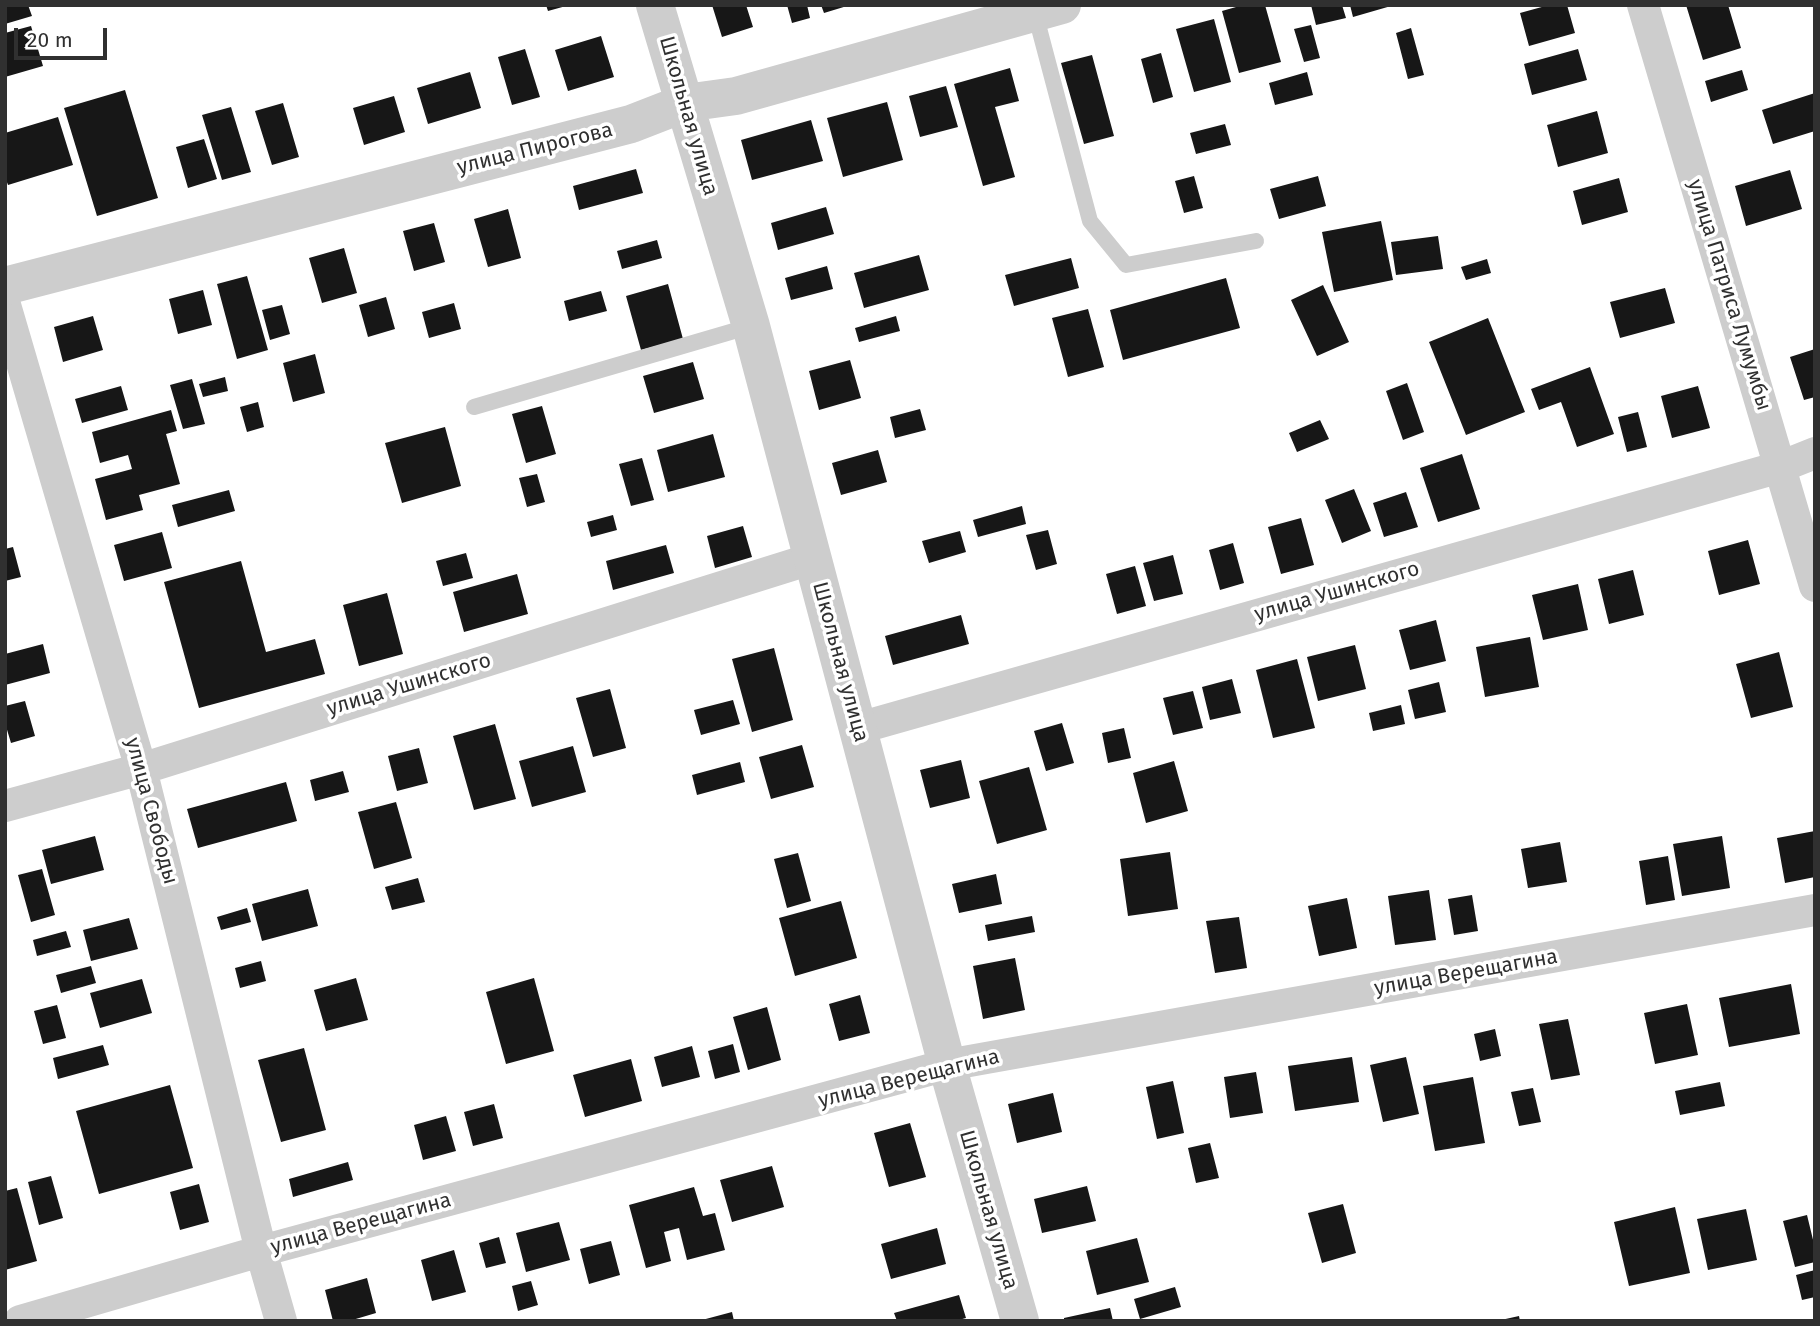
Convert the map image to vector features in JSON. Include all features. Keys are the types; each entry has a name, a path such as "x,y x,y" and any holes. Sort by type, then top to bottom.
{"street":[{"name":"Школьная улица","path":"655,5 751,326 947,1065 1020,1321"},
{"name":"улица Патриса Лумумбы","path":"1643,5 1815,586"},
{"name":"улица Пирогова","path":"5,286 631,124 685,103 736,96 1049,9"},
{"name":"улица Свободы","path":"5,306 141,769 261,1251 281,1321"},
{"name":"улица Ушинского","path":"859,728 1780,467 1815,453"},
{"name":"улица Ушинского","path":"5,806 141,769 811,559"},
{"name":"улица Верещагина","path":"20,1321 261,1251 947,1065 1815,910"}],"lane":[{"path":"1049,9 1090,220 1126,265 1256,241"},
{"path":"474,407 751,326"}],"building":[{"path":"5,5 28,5 32,16 5,24"},
{"path":"546,5 566,5 566,6 548,11"},
{"path":"712,5 746,5 753,27 722,37"},
{"path":"787,5 807,5 810,18 792,23"},
{"path":"821,5 847,5 847,6 824,13"},
{"path":"1243,5 1265,5 1281,62 1239,73 1222,11"},
{"path":"1311,5 1342,5 1346,18 1316,25"},
{"path":"1350,5 1391,5 1391,6 1353,17"},
{"path":"1549,5 1567,5 1575,33 1529,46 1520,13"},
{"path":"1686,5 1728,5 1741,48 1703,60"},
{"path":"1214,19 1231,82 1194,92 1176,29"},
{"path":"1311,25 1320,58 1304,62 1294,29"},
{"path":"31,26 43,66 5,77 5,33"},
{"path":"1411,28 1424,75 1408,79 1396,33"},
{"path":"601,36 614,77 568,91 555,50"},
{"path":"525,49 540,97 512,105 498,57"},
{"path":"1578,49 1587,80 1532,95 1524,64"},
{"path":"1161,53 1173,97 1153,103 1141,59"},
{"path":"1092,55 1114,136 1084,144 1061,63"},
{"path":"1010,68 1019,101 995,107 1015,177 983,186 954,84"},
{"path":"1742,70 1748,90 1711,102 1705,81"},
{"path":"470,72 481,108 428,124 417,88"},
{"path":"1307,72 1313,95 1275,105 1269,83"},
{"path":"946,86 958,127 920,137 909,96"},
{"path":"125,90 158,198 97,216 64,108"},
{"path":"1815,93 1815,131 1773,144 1762,110"},
{"path":"394,96 405,132 364,145 353,108"},
{"path":"887,102 903,160 843,177 827,118"},
{"path":"283,103 299,157 272,165 255,111"},
{"path":"231,107 251,172 222,180 202,115"},
{"path":"1597,111 1608,153 1558,167 1547,125"},
{"path":"58,117 73,165 8,185 5,177 5,133"},
{"path":"811,120 823,161 752,180 741,140"},
{"path":"1225,124 1231,145 1196,154 1190,133"},
{"path":"204,139 217,179 188,188 176,147"},
{"path":"636,169 643,193 579,210 573,186"},
{"path":"1790,170 1802,209 1746,226 1735,186"},
{"path":"1194,176 1203,208 1184,213 1175,181"},
{"path":"1318,176 1326,206 1279,219 1270,189"},
{"path":"1619,178 1628,212 1582,225 1573,191"},
{"path":"826,207 834,234 778,250 771,223"},
{"path":"508,209 521,258 488,267 474,219"},
{"path":"1381,221 1393,280 1334,292 1322,232"},
{"path":"434,223 445,262 414,271 403,231"},
{"path":"1438,236 1443,269 1396,275 1391,242"},
{"path":"657,240 662,258 622,269 617,251"},
{"path":"344,248 357,293 322,303 309,258"},
{"path":"919,255 929,290 864,308 854,273"},
{"path":"1071,258 1079,288 1014,306 1005,275"},
{"path":"1487,259 1491,273 1466,280 1461,267"},
{"path":"827,266 833,289 791,300 785,278"},
{"path":"247,276 268,350 237,359 217,284"},
{"path":"1226,278 1240,328 1123,360 1110,310"},
{"path":"668,284 683,339 641,350 626,296"},
{"path":"1323,285 1349,342 1317,356 1291,300"},
{"path":"1665,288 1675,323 1620,338 1610,302"},
{"path":"203,290 212,325 178,334 169,299"},
{"path":"601,291 607,311 569,321 564,301"},
{"path":"386,297 395,329 368,337 359,305"},
{"path":"454,303 461,329 429,338 422,312"},
{"path":"282,305 290,334 270,340 262,310"},
{"path":"1088,309 1104,367 1068,377 1052,318"},
{"path":"93,316 103,350 63,362 54,327"},
{"path":"896,316 900,331 859,342 855,328"},
{"path":"1488,318 1525,412 1466,435 1429,342"},
{"path":"1815,349 1815,397 1804,400 1790,357"},
{"path":"315,354 325,393 293,402 283,363"},
{"path":"850,360 861,398 819,410 809,371"},
{"path":"693,362 704,399 654,413 643,376"},
{"path":"1590,367 1614,434 1577,447 1561,402 1539,410 1531,389"},
{"path":"225,377 228,391 203,397 199,384"},
{"path":"192,379 205,424 183,429 170,385"},
{"path":"1407,383 1424,432 1403,440 1386,391"},
{"path":"121,386 128,410 82,423 75,399"},
{"path":"1698,386 1710,428 1672,438 1661,396"},
{"path":"258,402 264,427 247,432 240,407"},
{"path":"542,406 556,454 526,463 512,414"},
{"path":"920,409 926,430 895,438 890,417"},
{"path":"171,410 177,431 166,434 180,484 139,495 143,510 106,520 95,479 132,469 128,455 100,463 92,432"},
{"path":"1638,412 1647,447 1627,452 1618,417"},
{"path":"1320,420 1329,439 1297,452 1289,433"},
{"path":"445,427 461,486 402,503 385,443"},
{"path":"713,434 725,477 668,492 657,450"},
{"path":"878,450 887,482 841,495 832,463"},
{"path":"1462,454 1480,509 1438,522 1420,468"},
{"path":"642,458 654,500 631,506 619,464"},
{"path":"537,474 545,502 527,507 519,478"},
{"path":"1354,489 1371,531 1342,543 1325,500"},
{"path":"229,490 235,511 178,527 172,505"},
{"path":"1406,492 1418,527 1384,537 1373,503"},
{"path":"1022,506 1026,524 978,537 973,520"},
{"path":"613,515 617,530 591,537 587,522"},
{"path":"1301,518 1314,565 1281,574 1268,527"},
{"path":"743,526 752,557 715,568 707,536"},
{"path":"1048,530 1057,564 1036,570 1026,535"},
{"path":"960,531 966,552 929,563 922,541"},
{"path":"162,532 172,568 124,581 114,545"},
{"path":"1748,540 1760,584 1719,595 1708,551"},
{"path":"1233,543 1244,583 1220,590 1209,550"},
{"path":"666,545 674,573 613,590 606,561"},
{"path":"13,547 21,577 5,581 5,549"},
{"path":"466,553 473,578 443,586 436,561"},
{"path":"1173,555 1183,594 1154,601 1143,563"},
{"path":"241,561 266,652 315,639 325,674 199,708 164,582"},
{"path":"1135,566 1146,606 1117,614 1106,574"},
{"path":"1633,570 1644,615 1609,624 1598,579"},
{"path":"517,574 528,614 464,632 453,592"},
{"path":"1578,584 1588,630 1543,640 1532,595"},
{"path":"387,593 403,654 359,666 343,605"},
{"path":"961,615 969,644 893,665 885,636"},
{"path":"1436,620 1446,661 1410,670 1399,630"},
{"path":"1530,637 1539,687 1485,697 1476,647"},
{"path":"43,644 50,673 5,685 5,654"},
{"path":"1355,645 1366,689 1318,701 1307,657"},
{"path":"774,648 793,720 752,732 732,659"},
{"path":"1779,652 1793,707 1751,718 1736,664"},
{"path":"1297,659 1315,728 1273,738 1256,670"},
{"path":"1232,679 1241,713 1210,720 1202,687"},
{"path":"1439,682 1446,712 1415,719 1408,690"},
{"path":"610,689 626,748 593,757 576,698"},
{"path":"1193,691 1203,728 1173,735 1163,698"},
{"path":"733,700 740,724 701,735 694,710"},
{"path":"25,701 35,736 11,743 5,723 5,706"},
{"path":"1401,705 1405,724 1373,731 1369,713"},
{"path":"1062,723 1074,763 1046,771 1034,731"},
{"path":"495,724 516,799 474,810 453,736"},
{"path":"1124,728 1131,758 1108,763 1102,733"},
{"path":"802,745 814,787 771,799 759,757"},
{"path":"573,746 586,792 532,807 519,761"},
{"path":"419,748 428,783 397,791 388,756"},
{"path":"961,760 970,798 930,808 920,770"},
{"path":"1174,761 1188,811 1146,823 1133,773"},
{"path":"740,762 745,782 697,795 692,775"},
{"path":"1029,767 1047,830 997,844 979,781"},
{"path":"343,771 349,792 315,801 310,780"},
{"path":"286,782 297,821 198,848 187,809"},
{"path":"396,802 412,858 374,869 358,812"},
{"path":"1815,831 1815,877 1785,883 1777,838"},
{"path":"95,836 104,870 51,884 42,850"},
{"path":"1722,836 1730,888 1682,896 1673,844"},
{"path":"1560,842 1567,882 1528,888 1521,849"},
{"path":"1170,852 1178,909 1128,916 1120,859"},
{"path":"798,853 811,901 787,908 774,859"},
{"path":"1668,856 1675,900 1646,905 1639,861"},
{"path":"42,869 55,915 31,922 18,875"},
{"path":"996,874 1002,904 959,913 952,884"},
{"path":"418,878 425,902 392,910 385,887"},
{"path":"308,889 318,926 262,941 252,904"},
{"path":"1429,890 1436,940 1395,945 1388,896"},
{"path":"1472,895 1478,931 1454,935 1448,899"},
{"path":"1347,898 1357,948 1319,956 1308,906"},
{"path":"841,901 857,958 795,976 779,918"},
{"path":"247,908 251,922 221,930 217,917"},
{"path":"1032,916 1035,932 988,941 985,925"},
{"path":"1239,917 1247,968 1215,973 1206,921"},
{"path":"129,918 138,949 91,961 83,930"},
{"path":"66,931 71,947 37,956 33,940"},
{"path":"1015,958 1025,1010 983,1019 973,966"},
{"path":"261,961 266,981 240,988 235,968"},
{"path":"91,966 96,983 61,993 56,975"},
{"path":"356,978 368,1020 326,1031 314,990"},
{"path":"534,978 554,1051 506,1064 486,992"},
{"path":"142,979 152,1013 100,1028 90,993"},
{"path":"1791,984 1800,1034 1729,1047 1719,998"},
{"path":"860,995 870,1033 839,1041 829,1004"},
{"path":"1687,1004 1698,1055 1655,1064 1644,1013"},
{"path":"57,1005 66,1038 43,1044 34,1011"},
{"path":"767,1007 781,1060 748,1070 733,1017"},
{"path":"1568,1019 1580,1075 1551,1080 1539,1024"},
{"path":"1495,1029 1501,1056 1480,1061 1474,1034"},
{"path":"733,1044 740,1072 715,1079 708,1051"},
{"path":"103,1045 109,1065 58,1079 53,1058"},
{"path":"692,1046 700,1077 662,1087 654,1057"},
{"path":"304,1048 326,1130 281,1142 258,1060"},
{"path":"1352,1057 1359,1102 1295,1111 1288,1066"},
{"path":"1406,1057 1419,1114 1383,1122 1370,1065"},
{"path":"631,1059 642,1101 585,1117 573,1075"},
{"path":"1256,1072 1263,1113 1230,1118 1224,1077"},
{"path":"1473,1077 1485,1143 1435,1151 1423,1086"},
{"path":"1173,1081 1184,1133 1157,1139 1146,1087"},
{"path":"1720,1082 1725,1106 1680,1115 1675,1091"},
{"path":"170,1085 193,1168 99,1194 76,1111"},
{"path":"1533,1088 1541,1122 1519,1126 1511,1092"},
{"path":"1053,1093 1062,1132 1017,1143 1008,1104"},
{"path":"494,1104 503,1138 473,1146 464,1112"},
{"path":"446,1116 456,1151 423,1160 414,1125"},
{"path":"910,1123 926,1177 889,1187 874,1133"},
{"path":"1210,1143 1219,1178 1196,1183 1188,1148"},
{"path":"348,1162 353,1180 293,1197 289,1179"},
{"path":"772,1166 784,1207 732,1222 720,1180"},
{"path":"51,1176 63,1218 39,1225 28,1182"},
{"path":"199,1184 209,1222 180,1230 170,1192"},
{"path":"1087,1186 1096,1221 1042,1233 1034,1199"},
{"path":"694,1187 703,1216 715,1213 725,1250 687,1260 679,1228 664,1232 671,1261 646,1268 629,1205"},
{"path":"17,1188 37,1261 5,1270 5,1191"},
{"path":"1343,1204 1356,1253 1322,1263 1308,1213"},
{"path":"1675,1207 1690,1273 1629,1286 1614,1222"},
{"path":"1746,1209 1757,1260 1708,1270 1697,1219"},
{"path":"1807,1215 1815,1248 1815,1262 1795,1267 1783,1221"},
{"path":"559,1222 570,1260 526,1272 516,1233"},
{"path":"937,1228 946,1264 891,1279 881,1244"},
{"path":"499,1237 506,1263 486,1268 479,1243"},
{"path":"1137,1238 1149,1282 1097,1295 1086,1251"},
{"path":"611,1241 620,1275 589,1284 580,1249"},
{"path":"454,1250 466,1292 432,1301 421,1260"},
{"path":"1815,1270 1815,1297 1802,1300 1796,1275"},
{"path":"367,1278 376,1313 349,1321 333,1321 325,1290"},
{"path":"531,1281 538,1305 518,1311 512,1286"},
{"path":"1175,1287 1181,1307 1140,1319 1134,1299"},
{"path":"959,1295 966,1318 955,1321 897,1321 894,1313"},
{"path":"1110,1308 1113,1321 1064,1321 1064,1318"},
{"path":"732,1312 734,1321 702,1321 702,1320"},
{"path":"1519,1316 1520,1321 1501,1321 1501,1320"}]}
